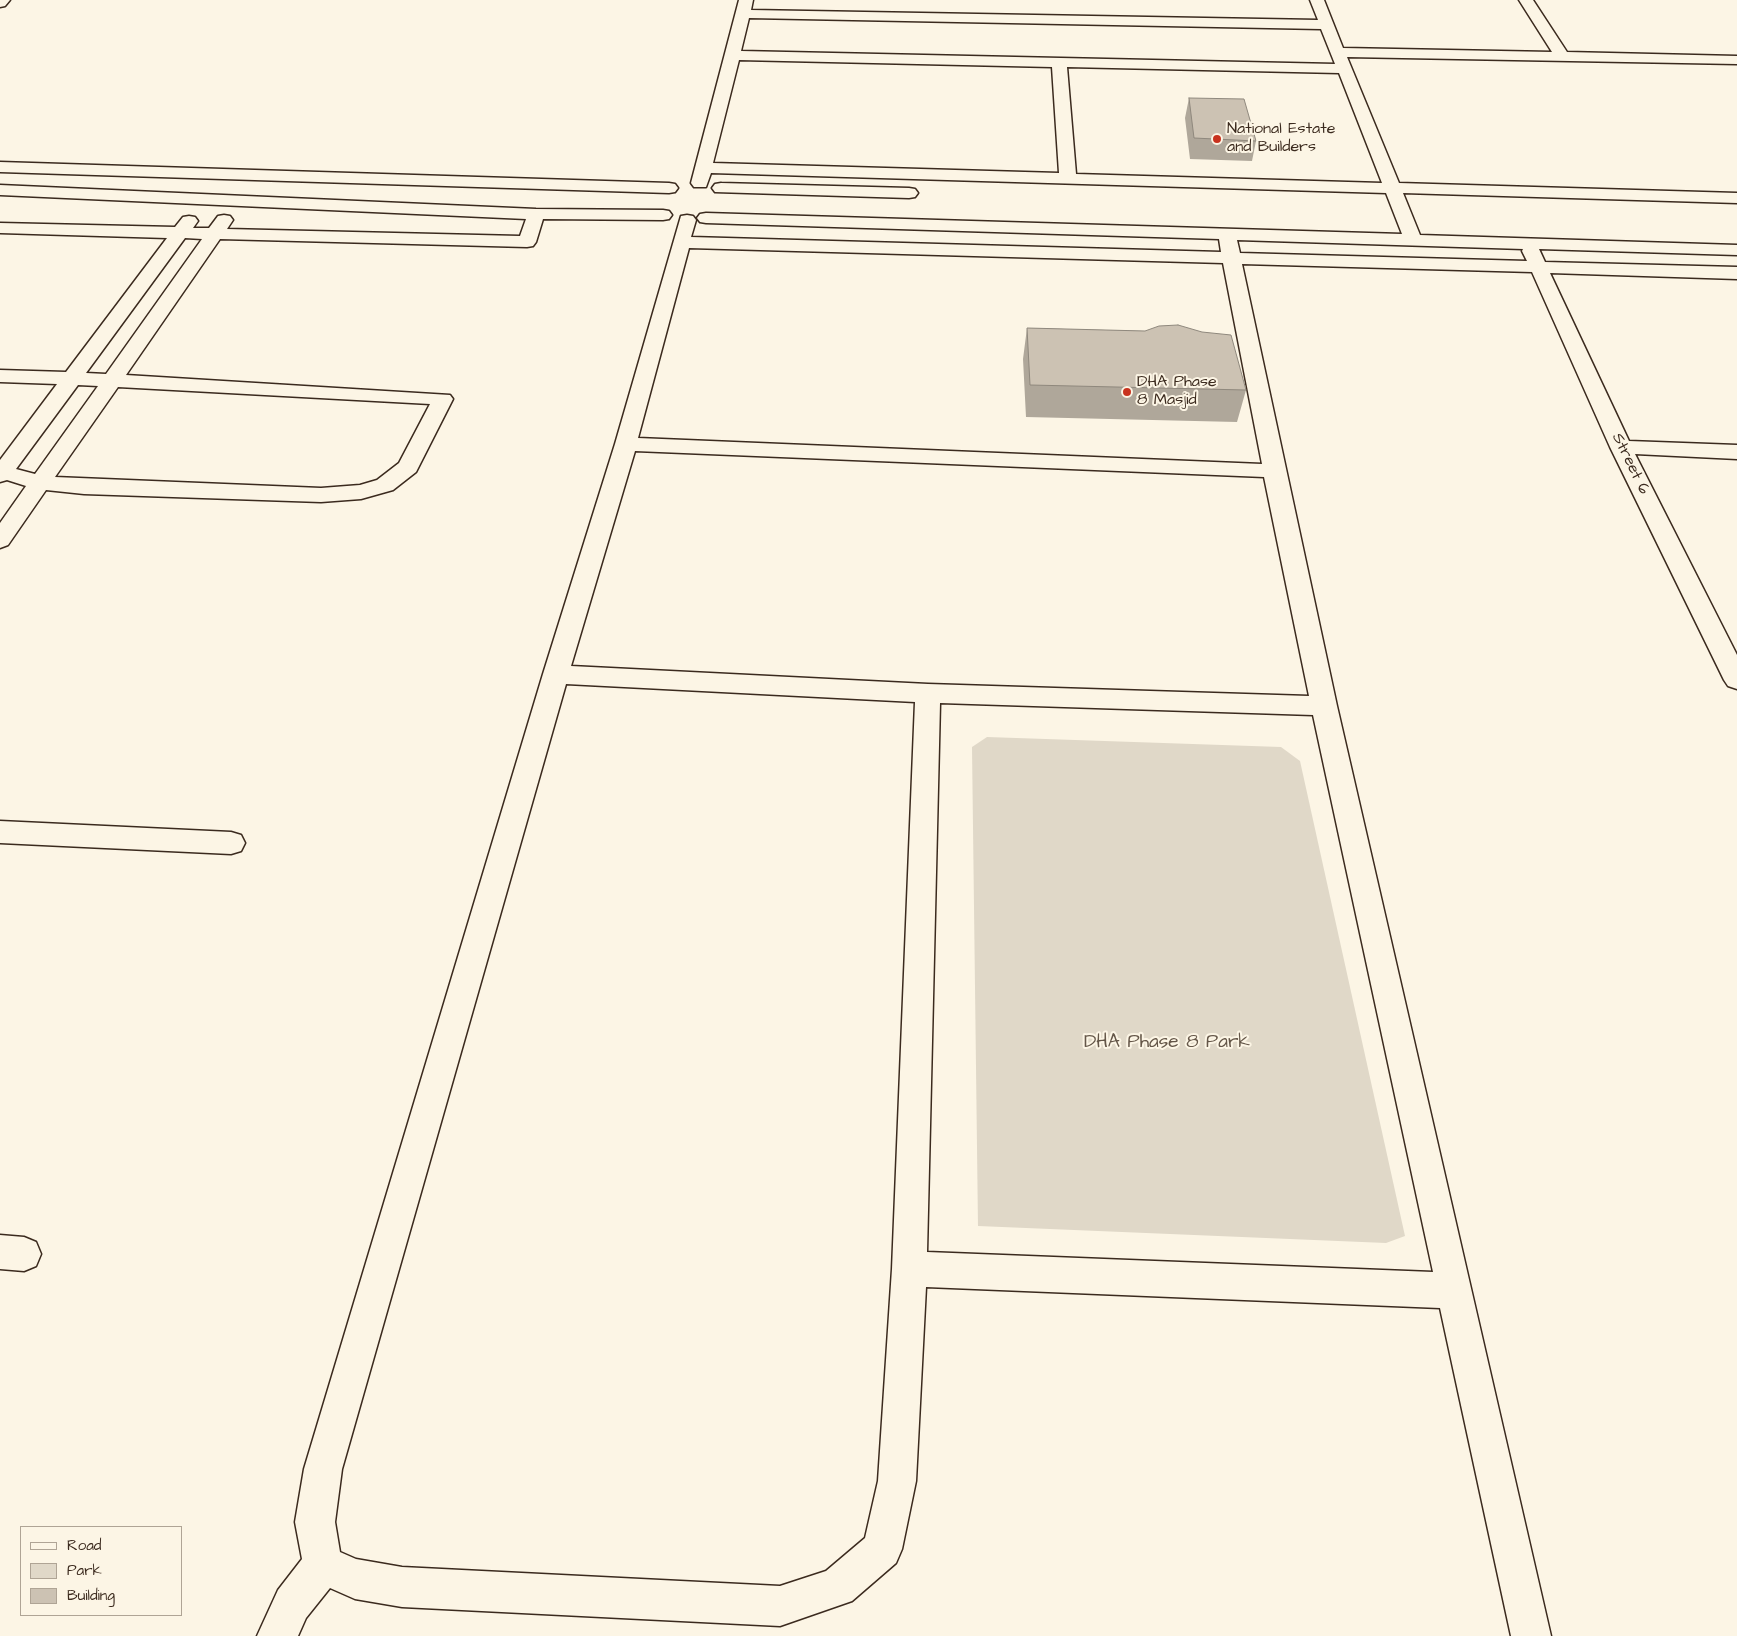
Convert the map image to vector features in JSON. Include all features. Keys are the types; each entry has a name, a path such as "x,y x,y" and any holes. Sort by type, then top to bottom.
{"street":[{"path":"0,3 3,0"},
{"path":"1318,0 1413,240"},
{"path":"1526,0 1562,56"},
{"path":"702,175 744,7 1328,25"},
{"path":"1337,52 1737,60"},
{"path":"732,54 1344,69"},
{"path":"1059,63 1068,180"},
{"path":"0,167 669,188 684,184 702,175 1068,180 1737,198"},
{"path":"0,376 70,378 444,399 408,467 386,485 361,492 321,495 84,487 40,483 1,472 70,378 205,199 223,173"},
{"path":"0,540 257,174"},
{"path":"684,224 719,214 727,208 730,201 728,194 702,175"},
{"path":"508,212 523,182"},
{"path":"669,188 660,194 655,201 656,208 684,224 1230,246 1413,240 1737,250"},
{"path":"721,188 921,194"},
{"path":"0,190 508,212 684,224 1230,246 1538,266 1737,273"},
{"path":"1380,206 1419,208"},
{"path":"0,228 216,232 526,242 536,214"},
{"path":"277,1636 292,1604 323,1565 315,1522 323,1469 556,674 626,444 684,224"},
{"name":"Street 6","path":"1528,244 1622,447 1737,680"},
{"path":"1230,246 1274,472 1324,706 1531,1636"},
{"path":"626,444 1274,472"},
{"path":"1622,447 1737,452"},
{"path":"556,674 928,693 1324,706"},
{"path":"323,1565 355,1579 402,1587 780,1606 838,1587 882,1549 897,1481 909,1269 928,693"},
{"path":"0,832 231,844"},
{"path":"909,1269 1454,1291"}],"green space":[{"name":"DHA Phase 8 Park","path":"987,737 1281,747 1300,761 1405,1236 1386,1243 978,1226 972,747"}],"building":[{"path":"1189,98 1244,99 1256,141 1194,138"},
{"path":"1178,325 1202,332 1231,335 1246,390 1030,385 1027,328 1145,331 1159,326"}],"place":[{"name":"National Estate and Builders","path":"1217,139"},
{"name":"DHA Phase 8 Masjid","path":"1127,392"}]}
